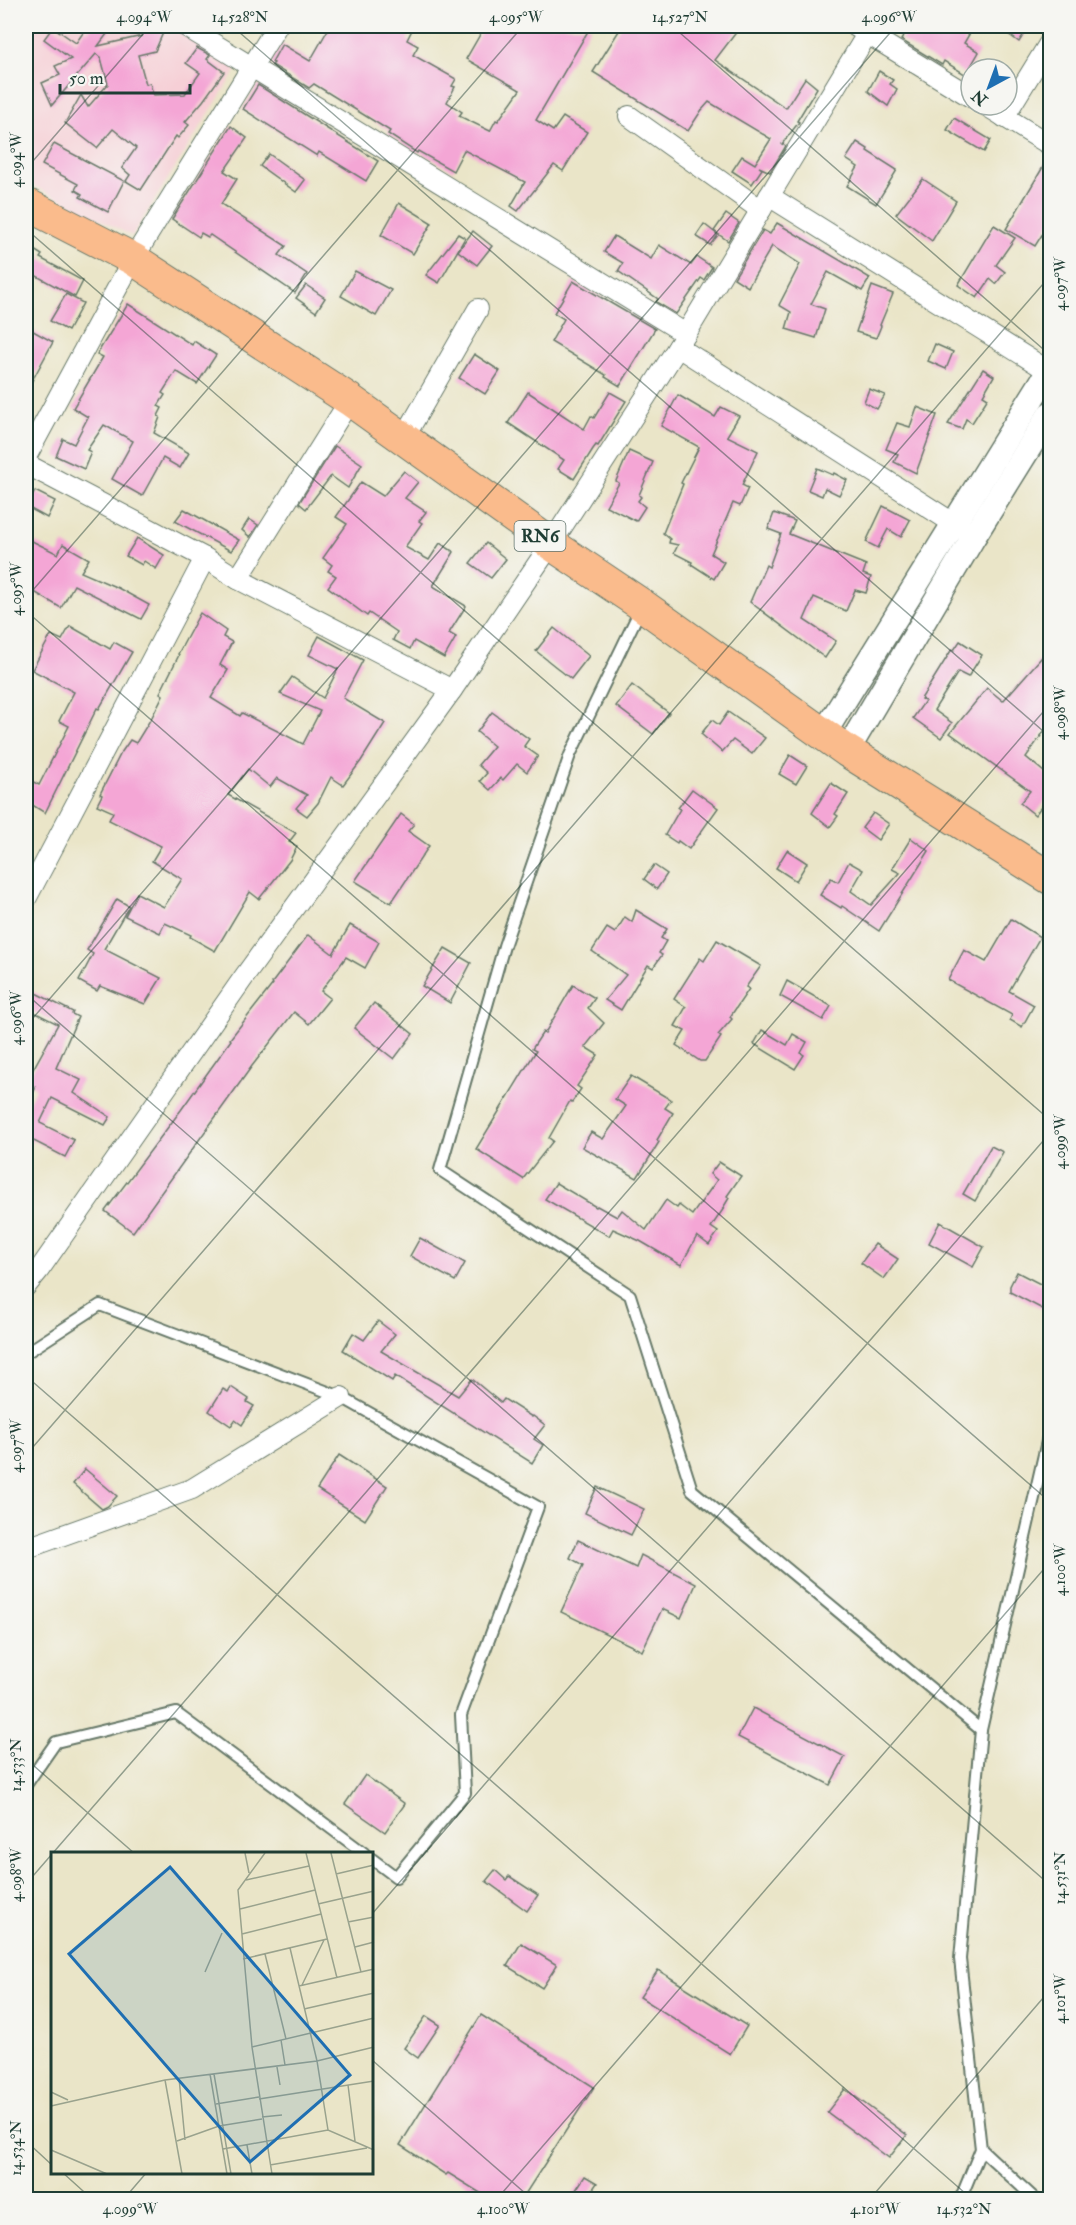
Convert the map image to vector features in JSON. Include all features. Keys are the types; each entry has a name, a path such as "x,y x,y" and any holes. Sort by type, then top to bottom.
{"main road":[{"name":"RN6","path":"26,204 133,259 350,400 551,544 642,605 835,742 1050,878"}],"street":[{"path":"185,26 682,341 964,530"},
{"path":"26,457 133,259 277,26"},
{"path":"26,1286 32,1267 452,690 551,544 682,341 765,203 865,28 959,88"},
{"path":"1019,93 1050,42"},
{"path":"629,116 765,203 1050,370 964,530 835,742"},
{"path":"1004,117 1050,145"},
{"path":"404,438 478,309"},
{"path":"238,579 350,400"},
{"path":"964,530 1050,414"},
{"path":"26,464 205,558 238,579 452,690"},
{"path":"26,899 205,558"},
{"path":"27,1548 192,1489 341,1397"}],"lane":[{"path":"642,605 570,755 504,946 441,1170 630,1295 692,1490 981,1730"},
{"path":"26,1353 99,1305 341,1397 538,1507 461,1715 465,1793 396,1877 374,1860"},
{"path":"960,2199 981,2149 960,1959 981,1730 1050,1428"},
{"path":"26,1785 56,1742 176,1713 363,1852"},
{"path":"981,2149 1036,2199"}],"shaded area":[{"path":"26,26 181,26 242,61 132,236 26,182"}],"building":[{"path":"93,26 113,26 98,46 142,36 146,26 166,26 155,51 138,55 146,84 150,83 153,95 185,94 200,73 186,63 197,48 210,55 207,59 224,72 185,122 189,125 178,138 176,136 141,190 126,181 130,175 122,168 136,148 113,129 97,148 65,123 81,95 88,107 108,84 101,58 96,54 52,105 42,83 60,75 55,66 71,59 44,39 53,27 76,43 85,30 88,32"},
{"path":"330,26 414,26 407,40 418,46 413,55 456,79 452,86 455,87 447,102 462,112 459,116 490,131 520,90 466,59 485,26 591,26 536,120 553,131 563,117 587,132 563,171 554,165 518,211 511,206 525,182 464,150 453,171 418,151 417,153 388,134 390,131 314,84 309,88 272,65 282,44 310,61"},
{"path":"622,26 741,26 715,60 786,108 805,78 817,88 797,121 799,122 782,144 786,146 770,172 759,167 762,169 752,184 732,171 742,156 755,164 771,139 709,102 688,131 593,72"},
{"path":"910,26 974,26 964,43 979,52 976,57 959,57 959,70 944,61 942,65 901,40"},
{"path":"997,26 1029,26 1019,42"},
{"path":"879,71 893,80 890,84 897,89 888,106 868,91"},
{"path":"258,85 378,161 366,181 319,152 317,156 243,109"},
{"path":"954,118 991,140 984,152 947,130"},
{"path":"231,126 247,138 224,171 237,179 221,204 286,246 279,255 307,274 295,293 210,235 208,237 201,233 199,237 172,219"},
{"path":"857,142 897,170 876,204 847,186 858,167 846,159"},
{"path":"54,144 124,181 108,212 80,197 82,194 75,190 78,184 42,165"},
{"path":"269,154 305,180 296,192 260,166"},
{"path":"1049,157 1050,222 1035,246 1006,229"},
{"path":"923,179 956,201 932,241 896,214"},
{"path":"399,203 432,223 413,254 381,235"},
{"path":"726,214 739,223 728,241 714,231"},
{"path":"777,223 870,278 862,291 828,272 811,304 825,309 816,338 786,329 791,312 779,305 800,264 772,246 748,287 734,278 763,230 770,234"},
{"path":"704,224 718,235 710,245 696,236"},
{"path":"994,225 1015,238 996,265 1005,272 996,284 990,279 977,298 958,285"},
{"path":"473,231 492,246 477,265 458,251"},
{"path":"458,234 465,238 439,283 426,275"},
{"path":"614,236 651,259 659,245 691,265 697,257 712,267 704,280 701,278 676,314 656,302 658,299 618,271 623,263 604,252"},
{"path":"26,245 42,255 40,258 83,281 75,297 35,275 26,291"},
{"path":"355,271 391,290 376,316 341,296"},
{"path":"573,281 655,329 620,386 551,342 564,319 554,313"},
{"path":"306,285 325,298 316,312 296,298"},
{"path":"872,286 893,294 876,338 856,332"},
{"path":"66,294 83,303 68,331 50,321"},
{"path":"128,304 192,345 194,341 216,355 197,384 176,371 162,393 165,395 158,406 162,408 154,433 189,453 180,468 163,458 142,496 112,479 133,441 104,425 87,450 91,452 84,469 56,456 63,439 74,444 88,417 73,408 103,357 97,354"},
{"path":"26,327 53,342 26,392"},
{"path":"935,344 953,352 946,369 928,361"},
{"path":"474,354 500,371 485,394 459,378"},
{"path":"983,369 994,376 983,395 988,398 972,423 966,419 962,429 948,424"},
{"path":"869,389 885,395 877,409 864,402"},
{"path":"528,392 584,429 591,416 594,418 610,392 626,401 574,479 558,469 564,460 508,423"},
{"path":"678,395 715,417 721,407 739,416 727,436 758,451 742,485 748,488 740,506 733,503 711,554 724,562 714,579 691,564 692,562 674,553 678,545 669,543 670,539 663,533 683,484 681,483 699,447 661,426"},
{"path":"917,407 937,415 916,473 894,462 898,454 886,449 897,423 910,427"},
{"path":"335,446 362,464 348,488 331,476 306,509 299,503"},
{"path":"629,451 653,462 639,495 641,497 638,501 645,507 636,521 606,506 619,483 616,481"},
{"path":"817,468 847,480 839,495 825,488 822,496 808,490"},
{"path":"404,471 418,482 405,498 426,512 419,521 422,523 405,547 429,560 440,543 454,552 433,586 466,606 449,633 456,637 444,658 414,641 410,649 393,640 397,632 369,613 367,616 328,587 336,576 328,571 332,565 323,558 347,524 336,517 361,482 383,496"},
{"path":"35,491 55,501 47,518 27,507"},
{"path":"883,506 910,520 901,537 888,529 878,548 866,542"},
{"path":"184,509 239,540 231,551 175,521"},
{"path":"774,513 795,521 789,534 866,565 863,574 871,577 866,593 855,590 846,611 814,597 804,620 836,641 825,658 750,602 766,565 769,567 781,534 768,529"},
{"path":"249,519 258,525 250,537 242,530"},
{"path":"26,538 58,554 63,544 89,559 81,572 149,605 141,619 74,585 61,608 26,587"},
{"path":"137,538 164,555 156,569 144,561 142,565 126,556"},
{"path":"486,543 506,559 491,578 470,563"},
{"path":"200,613 226,631 223,637 232,642 220,665 228,670 211,698 240,716 242,713 303,744 320,711 280,694 292,677 323,698 338,669 309,655 319,636 363,660 343,698 385,723 343,785 331,777 318,803 307,816 296,808 307,795 277,778 270,787 248,769 228,795 296,833 289,842 297,846 290,860 259,899 250,892 215,951 190,937 191,935 165,923 160,933 125,916 137,893 164,907 182,879 152,861 161,846 109,820 113,812 97,805 102,795 100,794 121,753 130,740 136,743 152,717 178,654"},
{"path":"70,626 110,649 114,642 132,652 99,709 97,708 45,813 26,801 26,778 39,785 69,726 59,721 74,692 32,670 51,635 62,640"},
{"path":"554,628 589,656 571,679 536,651"},
{"path":"960,641 982,655 968,677 958,672 934,710 952,723 941,738 913,718 925,701 921,699 952,649 954,650"},
{"path":"1050,648 1050,723 1026,757 1050,777 1050,795 1035,815 1020,803 1030,791 950,733 987,688 1003,701"},
{"path":"632,685 669,713 653,734 616,706"},
{"path":"492,712 529,739 524,746 538,756 527,772 517,764 503,780 501,778 490,790 480,781 487,773 478,765 494,746 477,732"},
{"path":"728,712 765,738 752,754 733,740 722,752 701,734 712,720 719,725"},
{"path":"790,755 807,766 796,784 779,774"},
{"path":"831,783 848,794 835,814 838,816 830,827 812,813"},
{"path":"692,789 718,808 689,849 665,835 680,809 678,808"},
{"path":"873,813 889,824 878,840 862,828"},
{"path":"401,814 414,824 408,831 429,846 391,903 355,881"},
{"path":"911,838 929,851 879,931 842,906 841,908 820,895 831,878 838,882 849,862 863,870 851,891 871,905 900,873 892,869"},
{"path":"787,850 807,863 796,881 776,868"},
{"path":"654,865 667,874 657,889 644,879"},
{"path":"117,899 129,906 104,949 161,978 145,1004 100,986 97,991 79,981 93,954 87,950"},
{"path":"636,910 667,929 661,938 666,941 659,953 662,955 653,968 648,965 621,1010 605,1000 626,975 592,951 607,928 615,933 625,917 632,922"},
{"path":"1011,919 1040,937 1009,991 1034,1005 1022,1027 1010,1020 1012,1015 948,980 964,950 986,962"},
{"path":"350,925 379,942 365,968 346,957 321,991 330,998 309,1024 294,1012 252,1066 133,1232 105,1211 308,935 333,954"},
{"path":"717,940 761,966 746,987 749,989 730,1017 732,1019 718,1035 721,1037 705,1061 700,1061 676,1045 685,1031 675,1026 686,1007 674,999 700,958 704,961"},
{"path":"445,948 471,963 450,1003 422,986"},
{"path":"787,981 831,1006 823,1020 780,996"},
{"path":"573,985 595,998 588,1008 604,1023 585,1047 598,1055 577,1086 581,1089 572,1102 570,1101 549,1138 553,1141 523,1179 476,1149 536,1051 532,1049 543,1032 545,1033"},
{"path":"26,988 73,1012 72,1014 78,1017 56,1068 81,1080 74,1093 110,1117 105,1125 52,1098 40,1123 74,1140 65,1157 32,1140 26,1154 26,1108 35,1087 26,1082 58,1024 26,1008"},
{"path":"374,1003 413,1034 394,1059 354,1028"},
{"path":"762,1030 787,1045 793,1034 807,1042 801,1053 804,1055 795,1069 754,1044"},
{"path":"631,1076 671,1100 665,1108 673,1113 657,1140 659,1142 637,1178 582,1147 591,1132 603,1139 626,1106 615,1099"},
{"path":"991,1146 1003,1152 975,1201 963,1194"},
{"path":"719,1162 741,1176 727,1196 729,1198 724,1208 711,1227 718,1232 709,1245 697,1236 681,1265 640,1241 613,1229 609,1236 545,1199 556,1183 617,1217 622,1210 646,1230 666,1200 677,1208 679,1205 692,1215 717,1180 710,1174"},
{"path":"940,1222 984,1247 973,1267 929,1243"},
{"path":"420,1238 465,1263 455,1281 410,1256"},
{"path":"875,1244 898,1259 884,1279 861,1263"},
{"path":"1017,1272 1050,1289 1050,1313 1010,1292 1010,1286"},
{"path":"378,1321 395,1334 381,1351 458,1396 472,1379 501,1403 504,1399 545,1425 534,1439 543,1445 532,1463 395,1376 392,1381 343,1350 353,1333 364,1340"},
{"path":"231,1387 249,1399 247,1402 254,1406 242,1425 235,1420 231,1426 209,1411 223,1389 228,1392"},
{"path":"339,1455 387,1486 365,1520 317,1489"},
{"path":"85,1469 117,1496 108,1506 102,1509 73,1484"},
{"path":"597,1487 644,1509 631,1535 585,1513"},
{"path":"578,1540 636,1568 641,1555 696,1584 681,1618 662,1609 642,1651 561,1612 583,1565 570,1558"},
{"path":"753,1708 845,1757 830,1785 738,1737"},
{"path":"365,1775 405,1804 385,1832 345,1804"},
{"path":"495,1870 506,1880 509,1876 538,1895 527,1911 486,1881"},
{"path":"521,1943 557,1965 542,1988 507,1966"},
{"path":"658,1970 747,2026 730,2054 640,1997"},
{"path":"481,2015 594,2087 522,2199 490,2199 448,2173 446,2175 400,2145"},
{"path":"426,2016 440,2025 418,2058 404,2048"},
{"path":"845,2089 907,2135 889,2158 827,2112"},
{"path":"585,2176 597,2183 586,2199 570,2199"}]}
